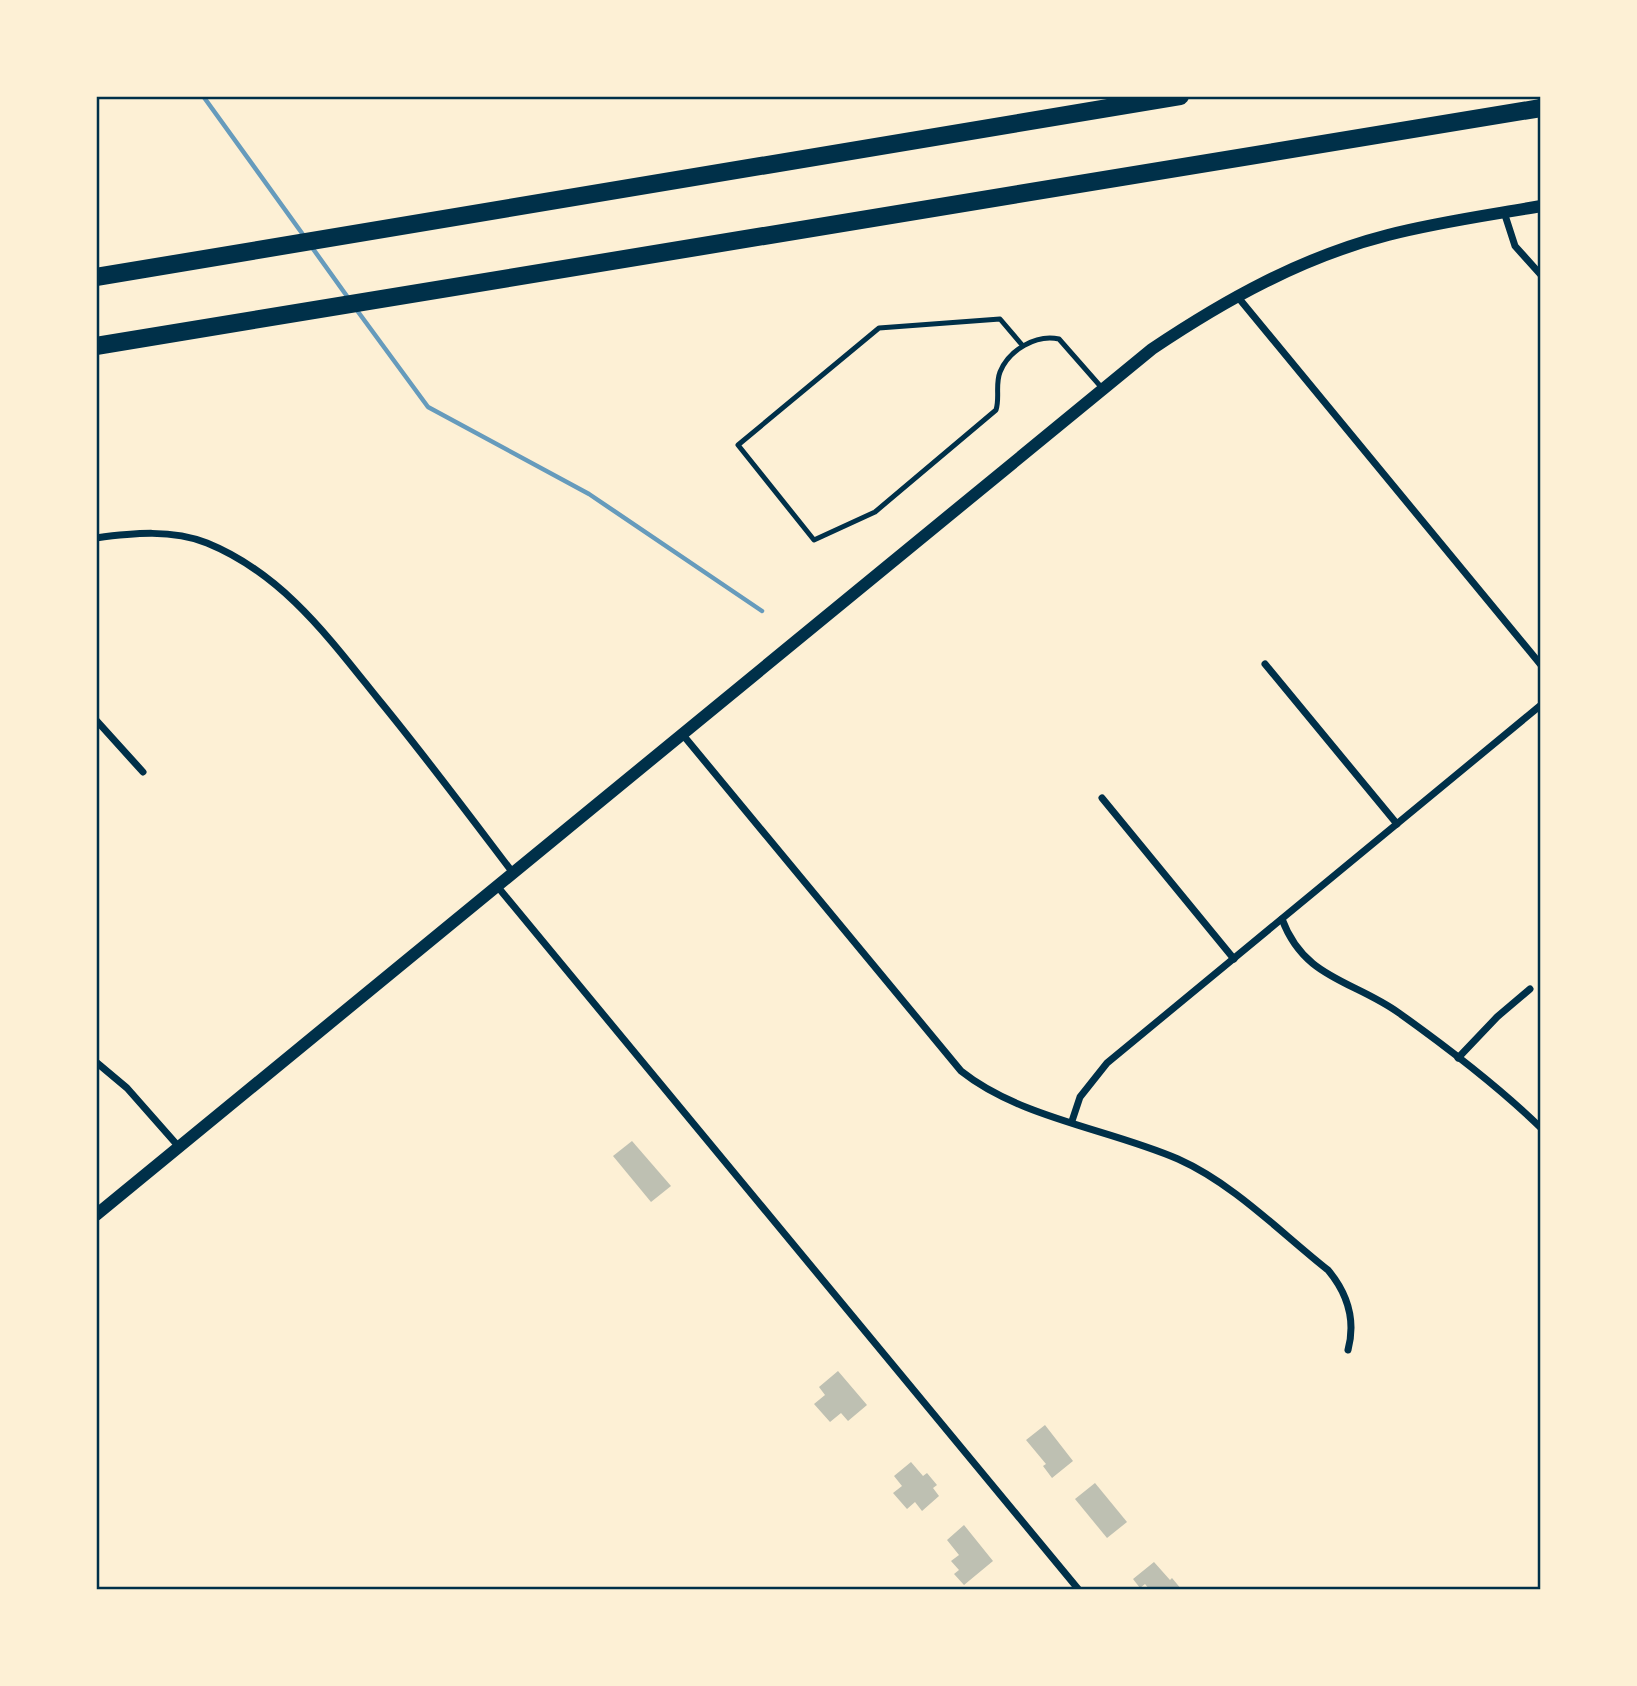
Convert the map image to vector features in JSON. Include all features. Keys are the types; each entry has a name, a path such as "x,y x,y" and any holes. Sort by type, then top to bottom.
{"highway":[{"path":"96,277 1180,96"},
{"path":"96,346 1541,108"}],"street":[{"path":"96,1214 683,735 1102,388 1163,342 1237,296 1303,264 1356,244 1420,227 1541,206"},
{"path":"1504,212 1516,246 1541,275"},
{"path":"1237,296 1541,665"},
{"path":"96,538 140,533 173,535 205,542 241,560 275,583 315,620 513,873"},
{"path":"1265,664 1397,824"},
{"path":"1072,1121 1080,1097 1107,1063 1541,705"},
{"path":"96,720 143,772"},
{"path":"683,735 961,1071 998,1095 1176,1158 1206,1174 1328,1270 1338,1282 1352,1322 1348,1350"},
{"path":"1102,798 1234,959"},
{"path":"497,886 1079,1590"},
{"path":"1282,919 1295,948 1318,970 1398,1012 1541,1128"},
{"path":"1458,1058 1497,1017 1530,989"},
{"path":"96,1062 127,1088 179,1147"}],"lane":[{"path":"1023,346 1000,319 880,328 738,445 814,540 875,512 996,410 1000,373 1023,346 1043,338 1059,339 1102,388"}],"building":[{"path":"632,1141 671,1186 651,1202 613,1156"},
{"path":"838,1371 867,1405 848,1421 841,1413 830,1422 814,1404 825,1395 819,1387"},
{"path":"1045,1425 1073,1461 1052,1478 1043,1466 1046,1464 1026,1440"},
{"path":"911,1462 923,1476 927,1473 937,1485 933,1488 939,1496 922,1511 915,1502 907,1509 893,1493 902,1486 894,1476"},
{"path":"1095,1483 1127,1522 1107,1538 1075,1499"},
{"path":"964,1525 993,1561 964,1585 954,1574 959,1570 951,1561 959,1555 947,1540"},
{"path":"1154,1562 1182,1590 1150,1590 1145,1584 1140,1588 1133,1579"}],"waterway":[{"path":"203,96 304,236"},
{"path":"311,246 349,299"},
{"path":"356,309 428,407 589,494 762,611"}]}
